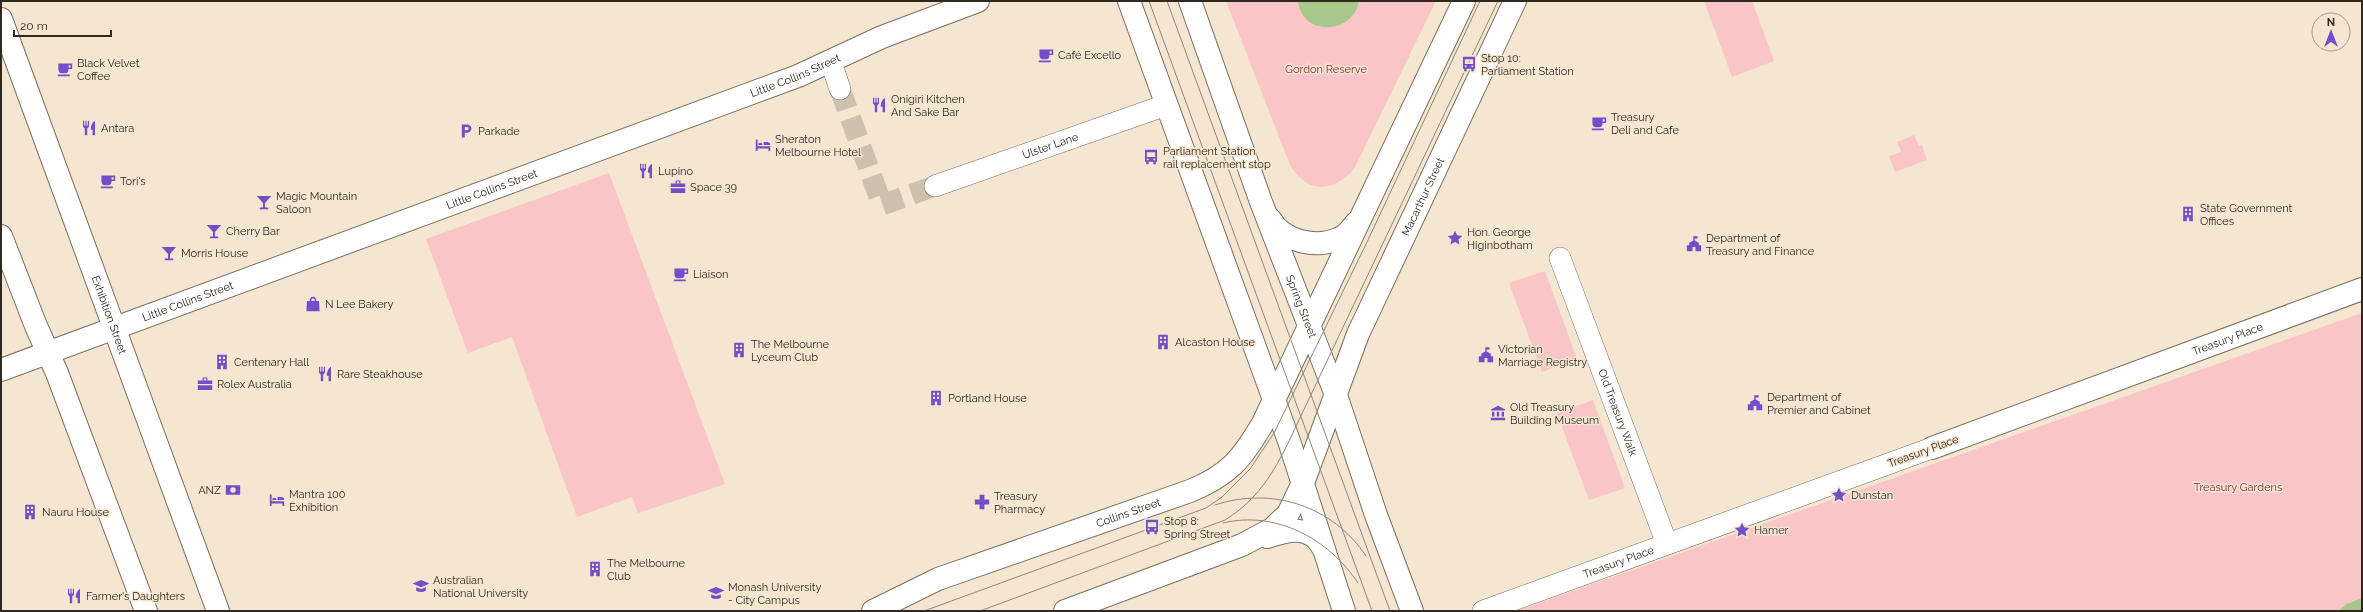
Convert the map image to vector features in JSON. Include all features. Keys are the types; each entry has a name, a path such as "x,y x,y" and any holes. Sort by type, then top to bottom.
{"street":[{"name":"Little Collins Street","path":"1,370 831,62 882,38 978,1"},
{"path":"1129,1 1274,400 1303,483 1344,611"},
{"name":"Spring Street","path":"1190,1 1261,202 1336,395 1376,516 1412,611"},
{"path":"1309,326 1464,1"},
{"name":"Macarthur Street","path":"1336,395 1364,322 1515,1"},
{"name":"Exhibition Street","path":"2,23 218,611"},
{"path":"831,62 840,89"},
{"name":"Ulster Lane","path":"935,186 1166,105"},
{"path":"1261,202 1272,222 1283,233 1304,242 1314,243 1340,238 1347,234 1361,218"},
{"path":"1,236 48,352 146,611"},
{"name":"Old Treasury Walk","path":"1560,258 1667,544"},
{"name":"Treasury Place","path":"1483,611 1932,448 2362,289"},
{"name":"Collins Street","path":"873,611 938,579 1214,481 1228,470 1244,453 1274,400 1309,326"},
{"path":"1230,550 1253,540 1283,521 1290,511 1303,483 1336,395"},
{"path":"1065,611 1274,534 1299,530 1316,538 1325,551"}],"green space":[{"name":"Gordon Reserve","path":"1226,1 1436,1 1354,169 1338,183 1320,187 1312,185 1304,181 1290,165"},
{"path":"1704,1 1752,1 1774,61 1732,77"},
{"path":"1914,135 1919,146 1922,145 1927,160 1895,172 1889,156 1901,152 1897,142"},
{"path":"609,173 725,484 638,513 632,497 577,517 512,337 468,353 426,239"},
{"path":"1545,271 1577,359 1542,372 1509,283"},
{"name":"Treasury Gardens","path":"2362,313 2362,611 1516,611"},
{"path":"1593,400 1625,488 1589,500 1557,413"}],"shaded area":[{"path":"1298,1 1359,1 1355,12 1348,20 1338,25 1328,27 1317,26 1308,21 1302,13"},
{"path":"2362,598 2362,611 2338,611 2347,604"}],"tunnel":[{"path":"840,89 882,205 935,186"}],"tram line":[{"path":"1149,1 1372,611"},
{"path":"1167,1 1390,611"},
{"path":"924,611 1206,508 1222,497 1250,469 1274,433 1368,240 1480,1"},
{"path":"980,611 1225,520 1255,495 1277,464 1289,441 1498,1"},
{"path":"1215,505 1236,500 1258,498 1279,500 1300,505 1319,513 1336,524 1352,539 1366,556"},
{"path":"1223,523 1243,520 1262,521 1281,525 1300,532 1317,541 1332,553 1346,567 1358,583"}],"place":[{"name":"Café Excello","path":"1046,55"},
{"name":"Stop 10: Parliament Station","path":"1469,64"},
{"name":"Black Velvet Coffee","path":"65,69"},
{"name":"Onigiri Kitchen And Sake Bar","path":"879,105"},
{"name":"Treasury Deli and Cafe","path":"1599,123"},
{"name":"Antara","path":"89,128"},
{"name":"Parkade","path":"466,131"},
{"name":"Sheraton Melbourne Hotel","path":"763,145"},
{"name":"Parliament Station rail replacement stop","path":"1151,157"},
{"name":"Lupino","path":"646,171"},
{"name":"Tori's","path":"108,181"},
{"name":"Space 39","path":"678,187"},
{"name":"Magic Mountain Saloon","path":"264,202"},
{"name":"State Government Offices","path":"2188,214"},
{"name":"Cherry Bar","path":"214,231"},
{"name":"Hon. George Higinbotham","path":"1455,238"},
{"name":"Department of Treasury and Finance","path":"1694,244"},
{"name":"Morris House","path":"169,253"},
{"name":"Liaison","path":"681,274"},
{"name":"N Lee Bakery","path":"313,304"},
{"name":"Alcaston House","path":"1163,342"},
{"name":"The Melbourne Lyceum Club","path":"739,350"},
{"name":"Victorian Marriage Registry","path":"1486,355"},
{"name":"Centenary Hall","path":"222,362"},
{"name":"Rare Steakhouse","path":"325,374"},
{"name":"Rolex Australia","path":"205,384"},
{"name":"Portland House","path":"936,398"},
{"name":"Department of Premier and Cabinet","path":"1755,403"},
{"name":"Old Treasury Building Museum","path":"1498,413"},
{"name":"ANZ","path":"233,490"},
{"name":"Dunstan","path":"1839,495"},
{"name":"Mantra 100 Exhibition","path":"277,500"},
{"name":"Treasury Pharmacy","path":"982,502"},
{"name":"Nauru House","path":"30,512"},
{"name":"Stop 8: Spring Street","path":"1152,527"},
{"name":"Hamer","path":"1742,530"},
{"name":"The Melbourne Club","path":"595,569"},
{"name":"Australian National University","path":"421,586"},
{"name":"Monash University - City Campus","path":"716,593"},
{"name":"Farmer's Daughters","path":"74,596"}]}
